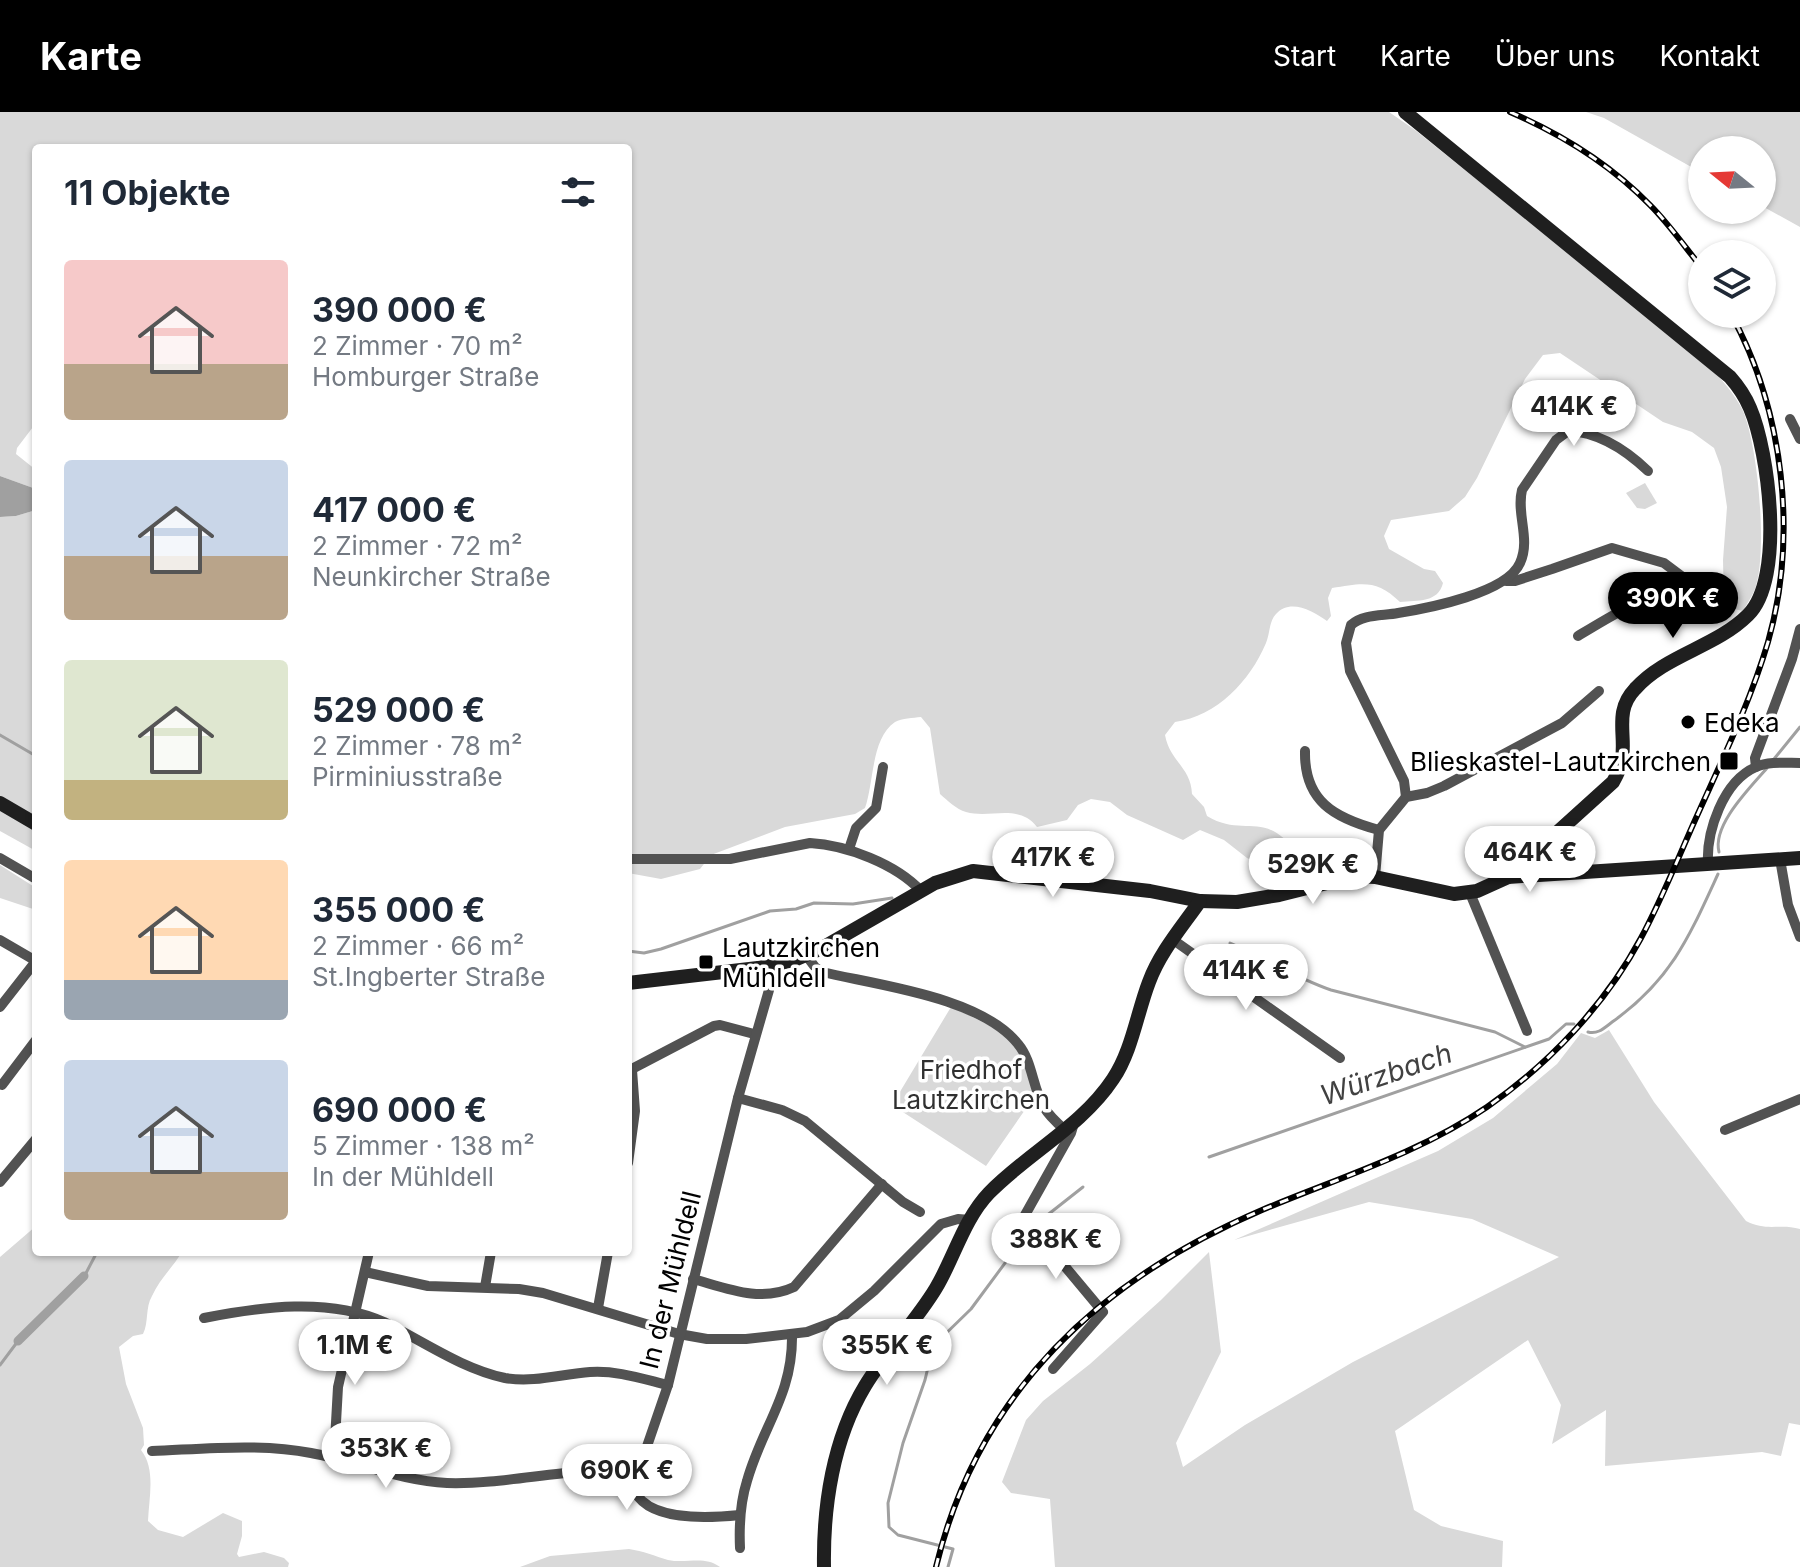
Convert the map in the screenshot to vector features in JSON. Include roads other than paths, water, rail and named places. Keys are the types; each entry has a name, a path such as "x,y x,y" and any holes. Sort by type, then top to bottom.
{"main road":[{"path":"1405,112 1718,366 1740,389 1759,438 1769,519 1767,576 1761,597 1750,614 1635,688 1621,720 1622,761 1613,782 1508,877"},
{"path":"0,803 32,822"},
{"path":"1539,849 1539,862 1549,874"},
{"path":"632,983 770,966 806,955 921,891 950,877 973,871 1150,891 1200,901 1250,900 1346,878 1375,877 1440,893 1470,893 1508,877 1800,858"},
{"path":"1172,939 1181,897"},
{"path":"824,1567 828,1495 856,1403 878,1366 921,1312 970,1220 987,1195 1069,1126 1115,1077 1149,981 1172,939 1200,901"}],"street":[{"path":"1790,419 1800,439"},
{"path":"1506,581 1519,567 1525,549 1520,498 1525,482 1556,440 1568,431 1585,434 1618,447 1648,471"},
{"path":"1375,877 1379,830 1406,797 1404,781 1350,671 1346,643 1351,625 1364,617 1432,606 1612,548 1664,563 1684,578 1680,587 1673,591 1636,602 1578,636"},
{"path":"1765,765 1755,758 1800,629"},
{"path":"1406,797 1415,797 1444,786 1552,729 1571,717 1599,691"},
{"path":"1305,751 1306,775 1318,799 1356,823 1379,830"},
{"path":"1708,865 1708,844 1723,803 1736,783 1765,765 1800,763"},
{"path":"849,849 856,828 876,808 883,767"},
{"path":"632,859 730,859 810,843 849,849 908,879 921,891"},
{"path":"0,858 32,877"},
{"path":"1780,859 1788,905 1800,937"},
{"path":"1470,893 1527,1031"},
{"path":"1172,939 1340,1058"},
{"path":"0,940 32,959"},
{"path":"806,955 822,972 923,993 1001,1029 1020,1045 1028,1058 1044,1107 1069,1126 1071,1133 1025,1215 1103,1312 1053,1369"},
{"path":"0,1007 32,966"},
{"name":"In der Mühldell","path":"636,1472 668,1385 754,1034 769,990 770,966"},
{"path":"632,1070 714,1026 754,1034"},
{"path":"2,1085 32,1045"},
{"path":"632,1087 635,1111 632,1133"},
{"path":"738,1098 782,1110 805,1121 920,1212"},
{"path":"1725,1130 1800,1099"},
{"path":"0,1182 32,1144"},
{"path":"693,1279 759,1295 794,1287 882,1184"},
{"path":"365,1272 428,1286 485,1287 543,1293 679,1334 724,1340 792,1335 823,1328 839,1320 874,1291 941,1224 958,1219 970,1220"},
{"path":"334,1458 338,1387 368,1256"},
{"path":"485,1287 490,1256"},
{"path":"598,1308 607,1256"},
{"path":"204,1318 287,1308 355,1312 383,1322 474,1368 502,1377 536,1379 603,1372 668,1385"},
{"path":"740,1548 740,1515 747,1480 785,1389 792,1335"},
{"path":"152,1451 275,1449 334,1458 410,1480 445,1483 486,1483 605,1471 636,1472 633,1487 644,1504 689,1518 740,1515"}],"waterway":[{"name":"Würzbach","path":"1774,759 1800,727"},
{"path":"0,735 32,754"},
{"name":"Würzbach","path":"1719,852 1718,841 1727,819 1767,768"},
{"name":"Würzbach","path":"1588,1032 1599,1031 1615,1020 1665,972 1688,937 1718,874"},
{"path":"632,952 644,953 661,949 770,911 796,909 814,903 853,904 892,898"},
{"path":"1230,943 1331,990 1495,1032 1525,1047"},
{"name":"Würzbach","path":"1209,1157 1549,1039 1566,1024 1574,1024"},
{"name":"Würzbach","path":"1036,1224 1083,1187"},
{"name":"Würzbach","path":"948,1567 953,1549 898,1535 889,1527 888,1503 933,1346 971,1309 1028,1232"},
{"path":"85,1275 95,1256"},
{"path":"18,1341 84,1276"},
{"path":"0,1365 18,1341"}],"railway":[{"path":"1510,112 1548,130 1619,177 1657,212 1688,250"},
{"path":"936,1567 955,1504 982,1447 1015,1395 1054,1349 1099,1307 1149,1270 1203,1238 1262,1210 1406,1152 1461,1124 1510,1090 1574,1032 1627,963 1663,893 1744,709 1761,665 1777,601 1782,560 1781,475 1763,391 1738,328"}],"place":[{"name":"Edeka","path":"1688,722"},
{"name":"Blieskastel-Lautzkirchen","path":"1729,761"},
{"name":"Lautzkirchen Mühldell","path":"706,962"}],"park label":[{"name":"Friedhof Lautzkirchen","path":"971,1084"}]}
